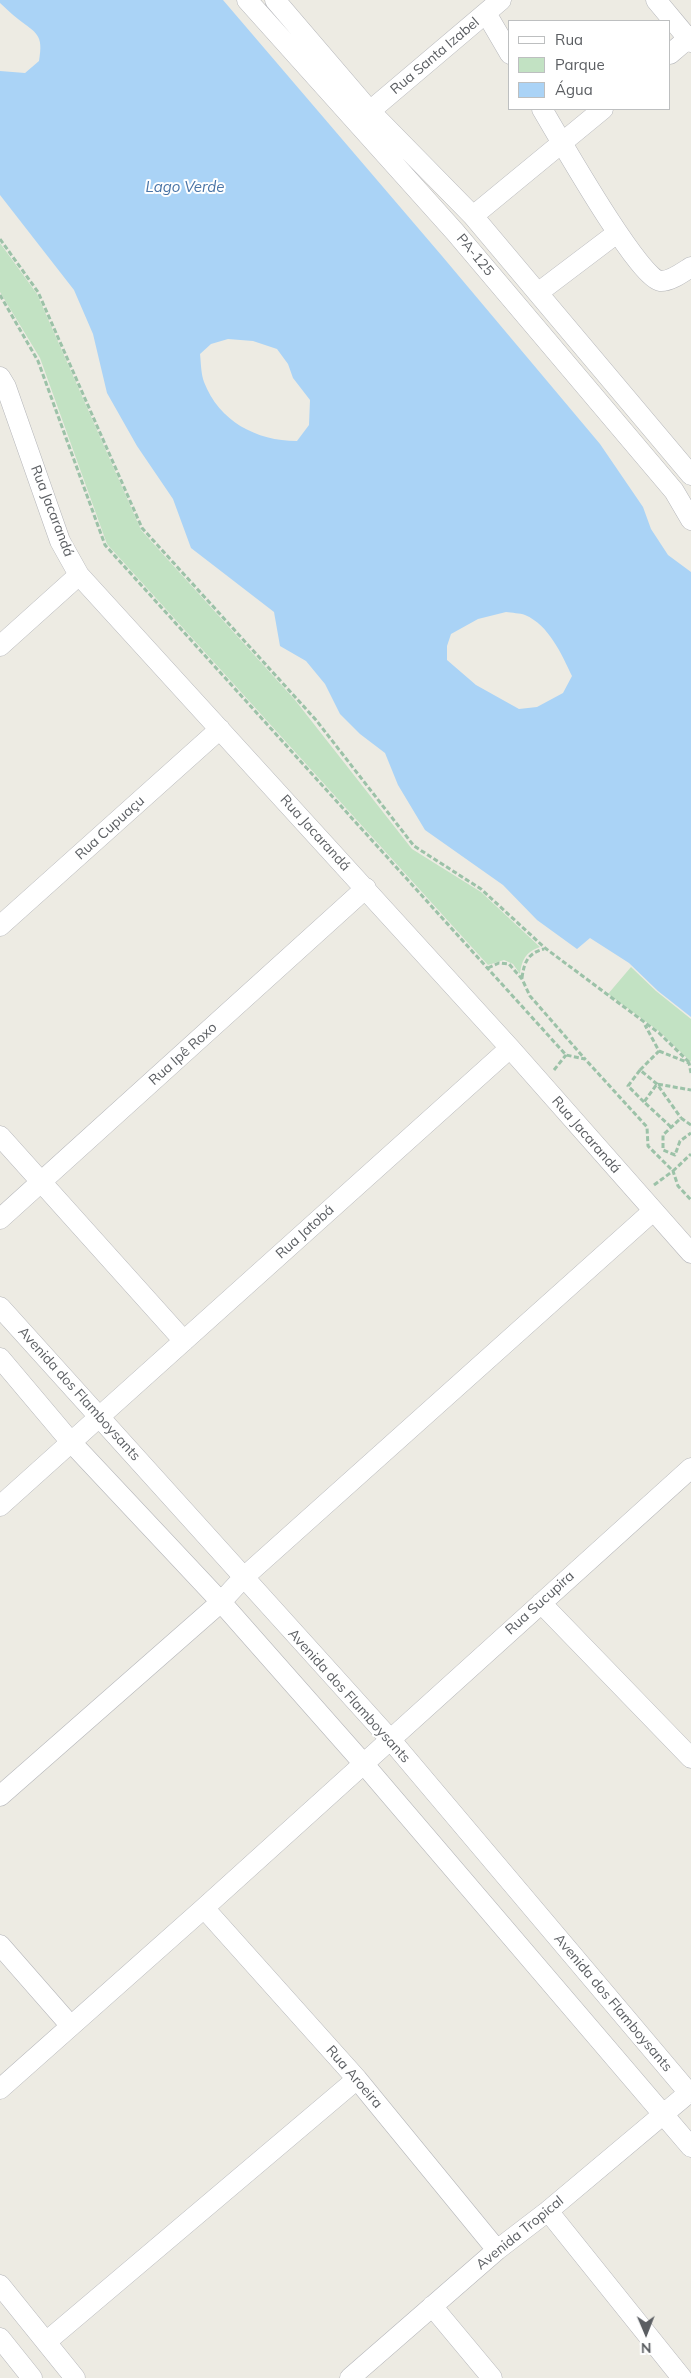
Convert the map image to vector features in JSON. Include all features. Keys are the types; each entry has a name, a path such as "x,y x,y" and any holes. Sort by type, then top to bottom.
{"street":[{"name":"PA-125","path":"247,0 455,232 688,507"},
{"name":"PA-125","path":"275,0 370,111 473,216 691,475"},
{"name":"Rua Santa Izabel","path":"370,111 501,0"},
{"path":"656,0 690,39 671,53"},
{"path":"486,13 508,51"},
{"path":"543,110 617,233 650,276 660,281 671,278 691,267"},
{"path":"473,216 602,110"},
{"path":"542,289 617,233"},
{"name":"Rua Jacarandá","path":"0,377 6,387 60,541 78,575 366,888 691,1253"},
{"path":"0,646 78,575"},
{"name":"Rua Cupuaçu","path":"0,926 220,729"},
{"name":"Rua Ipê Roxo","path":"0,1219 366,888"},
{"name":"Rua Jatobá","path":"70,1441 510,1048"},
{"path":"0,1136 184,1341"},
{"path":"0,1796 221,1602 243,1578 652,1211"},
{"name":"Avenida dos Flamboysants","path":"0,1307 390,1739 690,2092"},
{"path":"0,1358 70,1441 221,1602 363,1763 691,2147"},
{"path":"0,1506 70,1441"},
{"name":"Rua Sucupira","path":"0,2089 204,1908 691,1468"},
{"path":"540,1603 691,1758"},
{"name":"Rua Aroeira","path":"204,1908 357,2079 497,2250"},
{"path":"0,1945 70,2025"},
{"path":"46,2342 357,2079"},
{"name":"Avenida Tropical","path":"350,2378 497,2250 548,2211 665,2115 690,2092"},
{"path":"548,2211 682,2378"},
{"path":"0,2285 75,2378"},
{"path":"432,2306 492,2378"},
{"path":"0,2338 32,2378"}],"path":[{"path":"0,239 38,292 142,528 316,720 414,846 481,889 545,948 659,1033 690,1064 691,1073"},
{"path":"0,295 38,361 105,545 566,1055 585,1059"},
{"path":"522,978 527,958 532,953 545,948"},
{"path":"488,968 499,963 509,964 522,978 530,996 647,1127 648,1146 673,1171 678,1186 691,1200"},
{"path":"644,1022 659,1051 690,1064"},
{"path":"659,1051 640,1070 628,1086 671,1127"},
{"path":"640,1070 657,1084 681,1118 691,1125"},
{"path":"657,1084 691,1090"},
{"path":"644,1102 657,1084"},
{"path":"681,1118 663,1135 663,1150 675,1155 680,1141 691,1133"},
{"path":"673,1171 691,1154"}],"green space":[{"path":"0,243 37,294 141,530 295,700 412,849 481,892 540,947 531,951 526,957 520,974 513,964 504,960 488,965 107,544 40,358 0,292"},
{"path":"631,967 656,991 691,1019 691,1062 660,1032 608,994"}],"water":[{"name":"Lago Verde","path":"0,0 223,0 600,444 643,507 651,529 668,555 691,572 691,1017 658,991 629,963 590,938 577,949 537,920 503,885 425,830 398,785 385,753 360,734 340,714 325,684 306,661 280,646 274,612 191,548 173,499 137,446 107,393 93,334 74,290 0,195 0,71 25,73 39,61 40,45 34,31 0,3","holes":["228,339 253,341 277,349 288,364 293,378 310,400 309,425 297,441 282,440 254,433 229,418 219,408 204,382 200,354 211,344","506,612 525,615 541,626 554,641 572,676 563,693 537,707 519,709 476,685 447,660 447,646 451,634 478,619"]}]}
